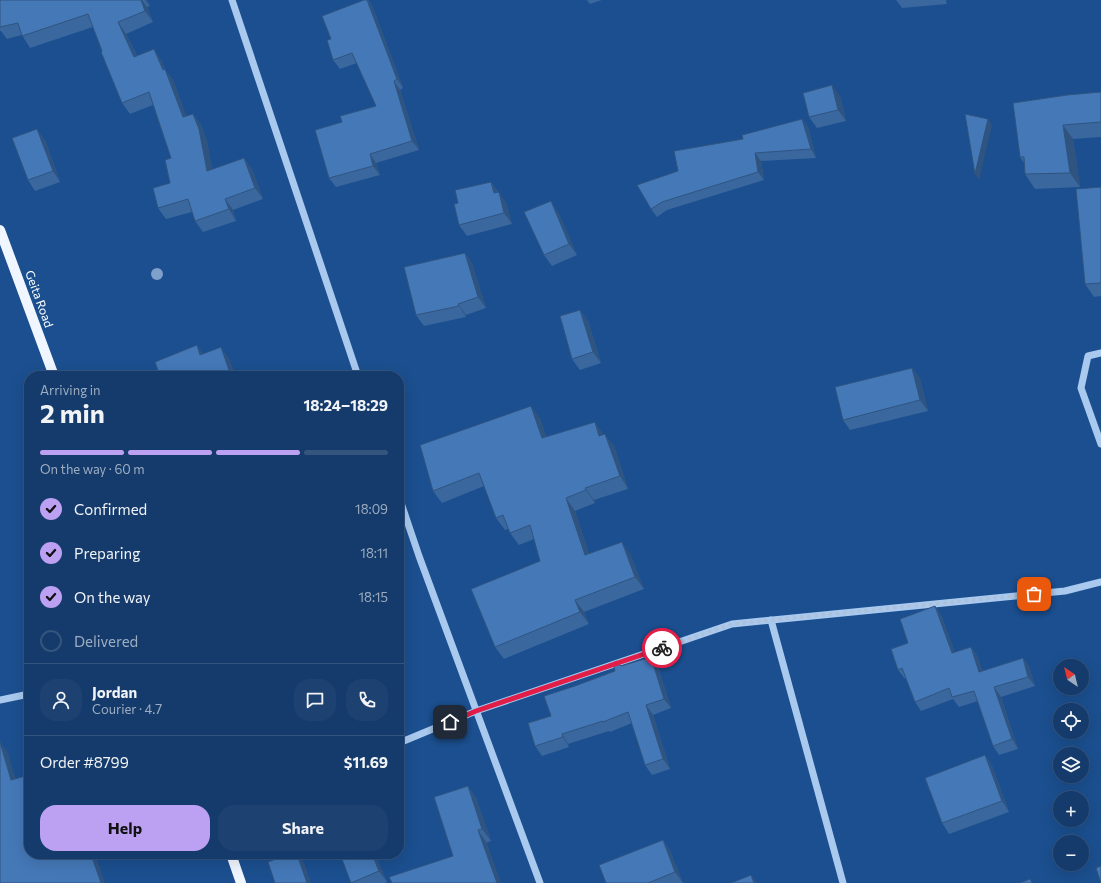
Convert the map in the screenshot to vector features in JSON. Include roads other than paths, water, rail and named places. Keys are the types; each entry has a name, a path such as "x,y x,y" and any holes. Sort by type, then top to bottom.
{"main road":[{"name":"Geita Road","path":"0,230 52,371"},
{"path":"233,859 241,883"}],"street":[{"path":"232,0 356,371"},
{"path":"1101,353 1088,356 1081,388 1101,444"},
{"path":"404,512 540,883"},
{"path":"404,741 476,711 732,624 1065,591 1101,582"},
{"path":"771,620 843,883"},
{"path":"0,700 24,695"}]}
